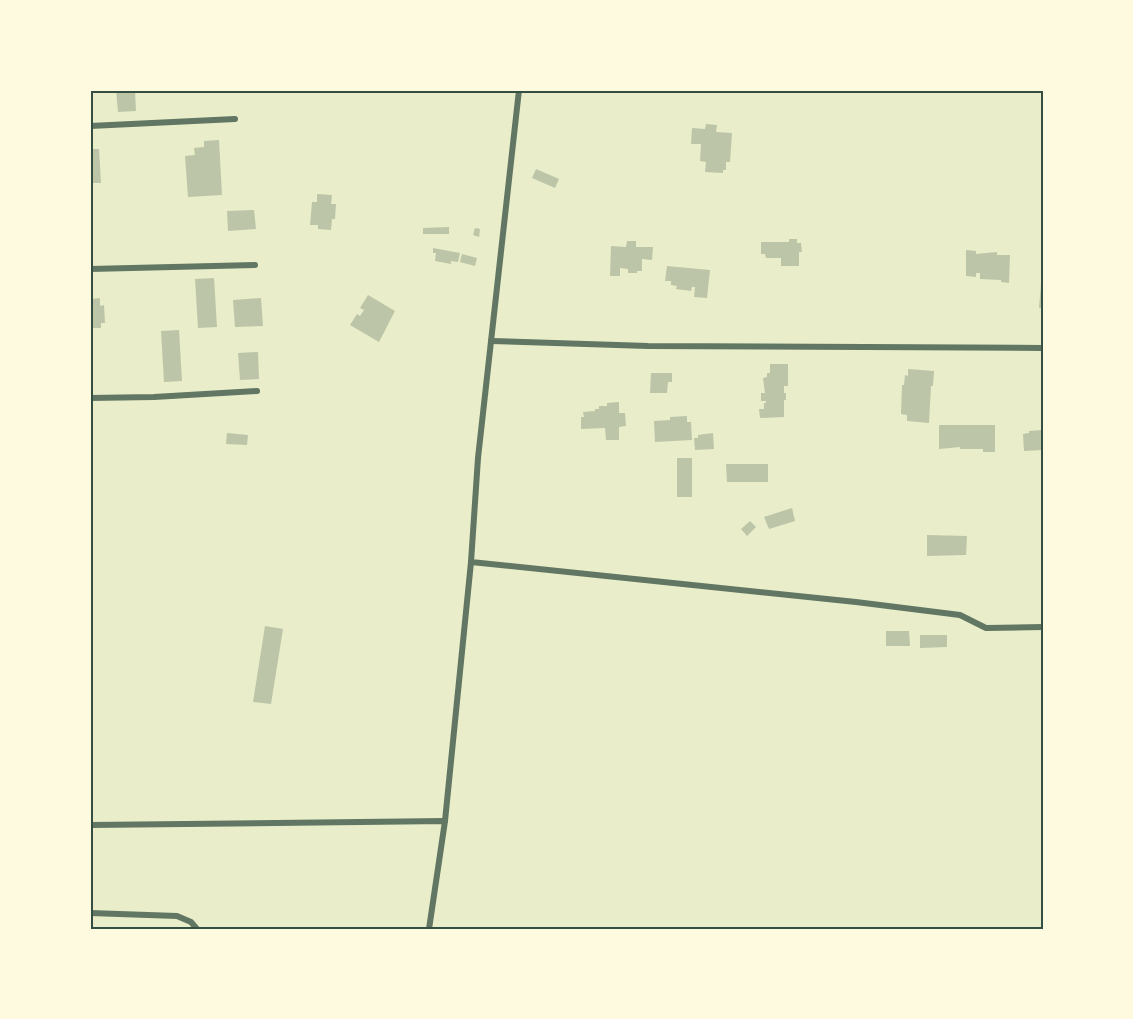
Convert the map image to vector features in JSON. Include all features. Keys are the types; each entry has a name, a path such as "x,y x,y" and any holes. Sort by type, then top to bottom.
{"street":[{"path":"429,929 445,821 471,562 478,458 519,90"},
{"path":"90,126 235,119"},
{"path":"90,269 255,265"},
{"path":"491,341 660,346 1043,348"},
{"path":"90,398 256,391"},
{"path":"471,562 926,610 960,615 986,628 1043,627"},
{"path":"90,825 445,821"},
{"path":"90,913 177,916 191,922 197,929"}],"building":[{"path":"116,90 135,90 136,111 118,112"},
{"path":"706,124 717,125 716,132 732,133 730,162 726,162 726,170 723,170 723,173 705,172 706,162 700,161 701,144 691,144 692,128 705,129"},
{"path":"219,140 222,195 188,197 185,156 195,155 194,148 204,147 204,141"},
{"path":"90,149 99,149 101,183 90,183"},
{"path":"536,169 559,179 555,188 532,178"},
{"path":"317,194 332,195 331,204 336,204 335,219 332,219 331,230 318,229 318,225 310,225 312,202 317,202"},
{"path":"254,210 256,229 228,231 227,211"},
{"path":"449,227 449,234 423,234 423,228"},
{"path":"475,228 480,229 479,237 473,235"},
{"path":"789,239 797,239 797,243 801,243 799,266 781,266 781,258 766,258 765,254 761,254 761,242 789,242"},
{"path":"627,241 636,241 636,247 653,247 652,260 642,259 642,271 637,271 637,273 628,273 628,269 620,268 620,276 610,276 611,246 626,247"},
{"path":"433,248 460,253 458,262 451,261 451,264 435,261 436,253 433,253"},
{"path":"966,250 976,251 976,254 997,252 997,255 1010,255 1009,283 1001,282 1001,280 980,279 980,273 976,273 976,277 966,276"},
{"path":"462,254 477,258 475,266 460,262"},
{"path":"667,266 710,270 707,298 694,297 695,287 692,287 691,291 676,289 677,286 671,285 671,281 665,281"},
{"path":"214,278 217,327 198,328 195,279"},
{"path":"1041,284 1043,284 1043,308 1039,308"},
{"path":"368,295 395,311 379,342 350,325 357,314 360,316 364,310 360,308"},
{"path":"100,298 100,306 104,305 105,323 101,323 101,328 90,328 90,299"},
{"path":"261,298 263,326 235,327 233,300"},
{"path":"179,330 182,381 164,382 161,331"},
{"path":"258,352 259,379 240,380 238,353"},
{"path":"770,364 788,364 788,386 784,386 786,400 784,400 784,417 760,418 759,409 764,409 764,403 766,403 766,401 761,401 761,393 765,393 763,378 770,373"},
{"path":"908,369 934,371 929,423 907,421 907,415 901,414 902,385 904,385 905,375 908,376"},
{"path":"651,373 672,373 672,382 668,382 667,393 650,393"},
{"path":"619,402 619,413 625,413 626,426 619,427 619,440 606,440 605,428 581,429 583,412 595,411 599,409 599,406 607,406 607,403"},
{"path":"687,416 687,422 691,422 692,440 655,442 654,421"},
{"path":"939,425 995,425 995,452 983,452 983,449 960,449 960,447 939,449"},
{"path":"1043,430 1043,450 1024,451 1023,434"},
{"path":"227,433 248,435 247,445 226,444"},
{"path":"713,433 714,449 695,450 694,438 698,438 698,435"},
{"path":"677,458 692,458 692,497 677,497"},
{"path":"726,464 768,464 768,482 727,482"},
{"path":"792,508 795,521 769,529 764,517"},
{"path":"750,521 756,527 747,536 741,529"},
{"path":"927,535 967,536 966,555 927,556"},
{"path":"265,626 283,629 271,704 253,702"},
{"path":"886,631 909,631 910,646 886,646"},
{"path":"920,635 947,635 947,647 920,648"}]}
